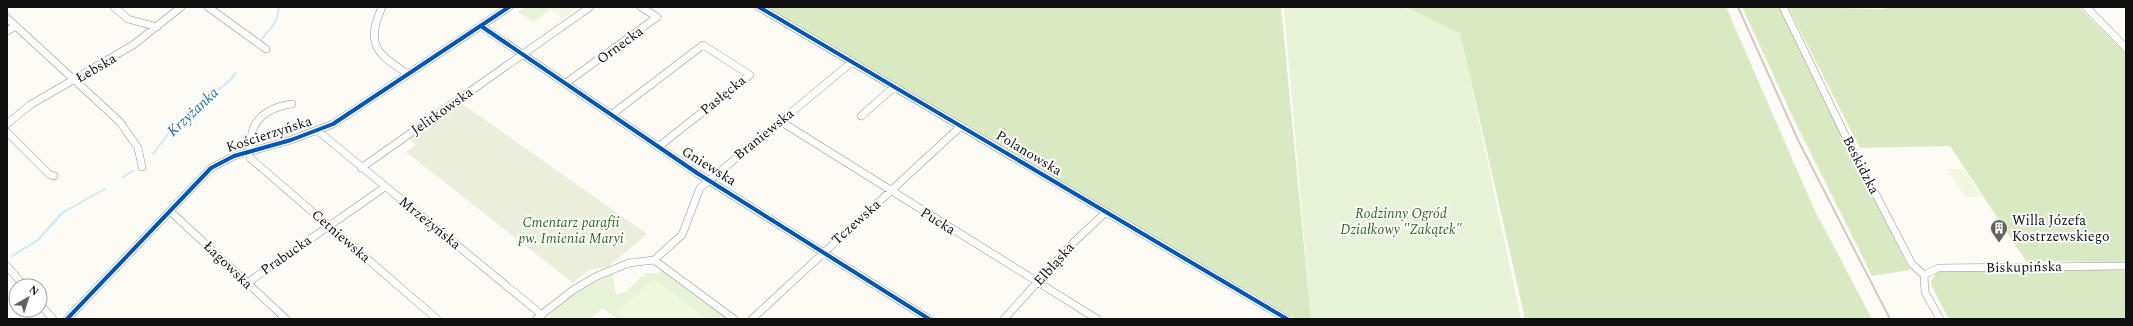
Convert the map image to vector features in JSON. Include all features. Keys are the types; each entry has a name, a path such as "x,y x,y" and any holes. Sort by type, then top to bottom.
{"street":[{"path":"114,7 128,18 157,27"},
{"name":"Łebska","path":"7,124 30,105 124,51 181,7"},
{"path":"208,7 266,49"},
{"path":"382,7 374,28 377,50 381,55 408,74"},
{"name":"Kościerzyńska","path":"67,319 211,168 234,156 318,131 350,114 509,7"},
{"path":"522,54 590,7"},
{"name":"Ornecka","path":"566,84 657,17 641,7"},
{"name":"Polanowska","path":"759,7 1287,319"},
{"name":"Beskidzka","path":"1783,7 1846,137 1912,264 1924,275"},
{"path":"2086,7 2126,48"},
{"path":"7,18 123,126 138,148 142,167"},
{"path":"7,31 16,26"},
{"name":"Gniewska","path":"481,26 708,180 929,319"},
{"name":"Pasłęcka","path":"611,115 703,45 750,74 658,147"},
{"name":"Jelitkowska","path":"361,168 522,54"},
{"name":"Braniewska","path":"654,260 682,235 687,226 700,188 708,180 852,62"},
{"path":"861,116 894,87"},
{"name":"Kościerzyńska","path":"251,151 254,127 268,112 280,105 292,104"},
{"name":"Pucka","path":"780,121 1037,284 1097,319"},
{"name":"Tczewska","path":"752,319 961,126"},
{"name":"Mrzeżyńska","path":"318,131 539,318"},
{"path":"7,132 49,174 54,176"},
{"name":"Cetniewska","path":"251,151 250,158 436,319"},
{"name":"Prabucka","path":"247,283 385,187"},
{"name":"Łagowska","path":"170,211 286,319"},
{"name":"Elbląska","path":"1004,319 1091,224 1106,212"},
{"path":"539,318 573,290 597,276 629,263 654,260 734,319"},
{"path":"7,266 17,278"},
{"name":"Biskupińska","path":"1924,275 1929,270 1938,268 2126,266"},
{"path":"1924,275 1922,282 1924,289 1940,319"}],"green space":[{"path":"525,7 545,7 550,10 533,22 518,12"},
{"path":"546,7 579,7 563,18"},
{"path":"763,7 1281,7 1311,319 1296,319"},
{"name":"Rodzinny Ogród Działkowy \"Zakątek\"","path":"1284,7 1403,7 1460,32 1521,319 1311,319"},
{"path":"1405,7 1726,7 1814,209 1872,319 1525,319 1460,33"},
{"path":"1742,7 1779,7 1910,270 1872,276 1795,122"},
{"path":"1788,7 1885,9 1884,7 2079,7 2126,54 2126,262 2026,261 1950,146 1860,148"},
{"name":"Cmentarz parafii pw. Imienia Maryi","path":"461,103 647,234 608,267 589,270 573,283 406,152 416,145 409,139"},
{"path":"1947,169 1964,169 1982,197 1965,197"},
{"path":"662,269 729,319 617,319 603,308 590,319 549,319 552,313 566,300 576,293 613,274 616,296 625,292 646,273 658,273"},
{"path":"2126,269 2126,319 1949,319 1932,287 1931,282 1937,271"},
{"path":"654,280 706,319 625,319 616,312"}],"waterway":[{"name":"Krzyżanka","path":"262,39 276,21 279,7"},
{"name":"Krzyżanka","path":"153,154 175,125 229,81 236,73"},
{"name":"Krzyżanka","path":"123,177 133,171"},
{"name":"Krzyżanka","path":"12,256 38,240 62,213 105,189"}],"railway":[{"path":"1738,7 1798,140 1890,319"}],"cycle path":[{"path":"67,319 211,168 234,156 291,140 333,124 509,7"},
{"path":"759,7 1287,319"},
{"path":"481,26 697,173 929,319"}],"place":[{"name":"Willa Józefa Kostrzewskiego","path":"1999,243"}]}
